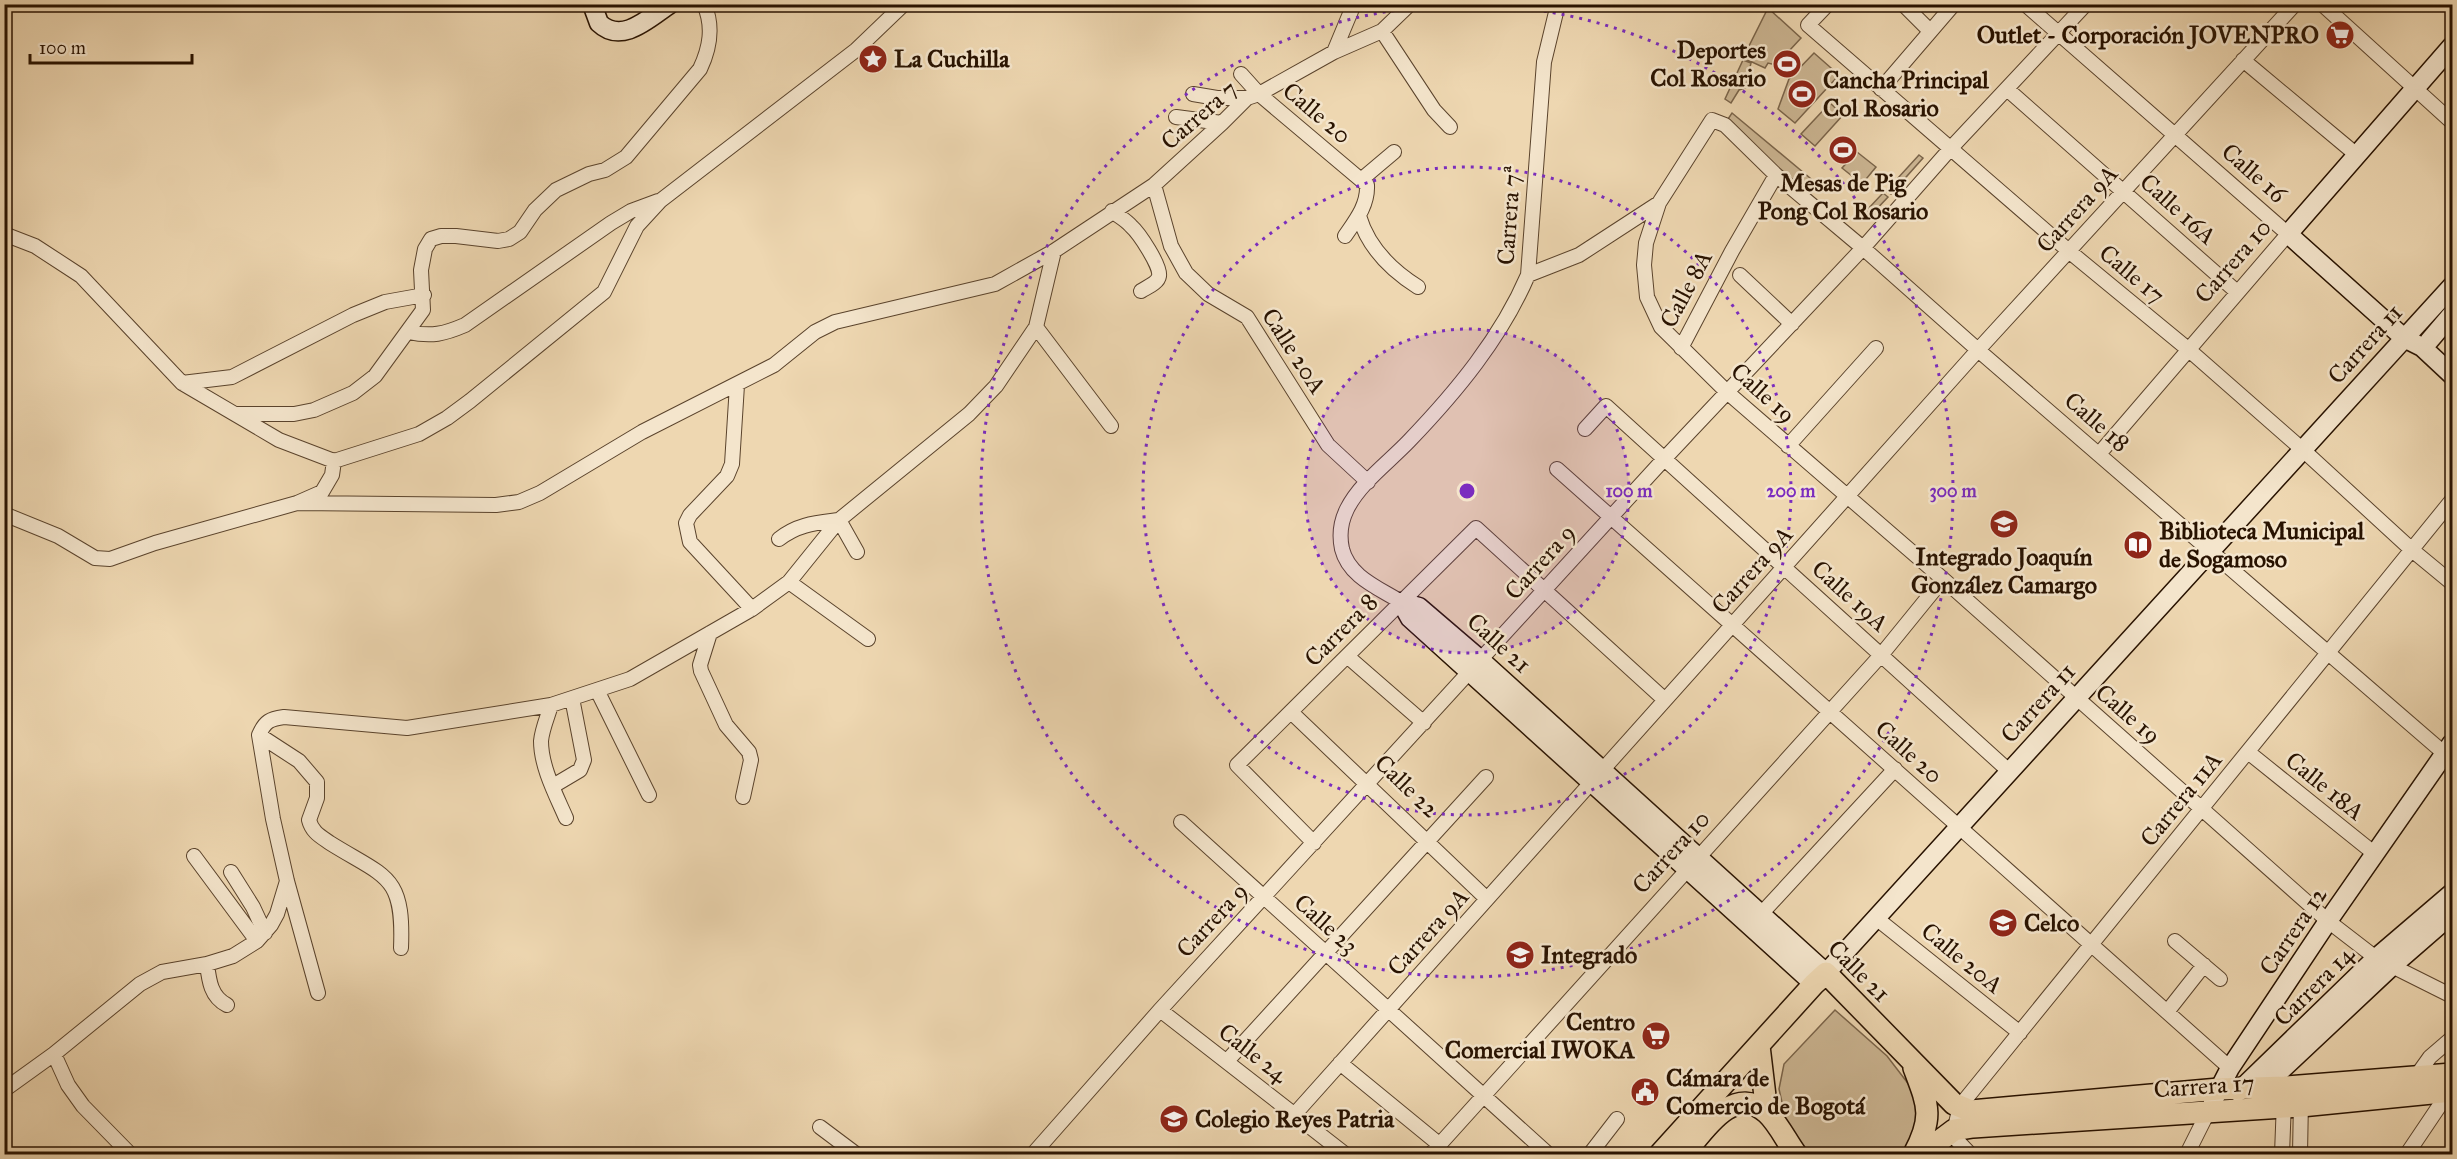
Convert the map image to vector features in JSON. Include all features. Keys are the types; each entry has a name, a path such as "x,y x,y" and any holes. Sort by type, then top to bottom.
{"main road":[{"name":"Carrera 11","path":"1660,1155 1820,979"},
{"name":"Calle 21","path":"1820,979 1911,1059 1954,1104 1966,1109"},
{"path":"1759,1046 1767,1113"},
{"path":"1911,1059 1926,1100 1928,1120 1914,1155"},
{"name":"Carrera 17","path":"1956,1130 2209,1110 2275,1095 2415,1078 2450,1086"},
{"name":"Carrera 17","path":"1966,1109 2219,1089 2275,1095 2450,1086"},
{"path":"1684,1155 1723,1110 1738,1103 1751,1104 1767,1113 1796,1154"},
{"path":"1922,1155 1956,1130"}],"street":[{"path":"592,4 599,23 616,33 628,31 669,4"},
{"path":"231,413 294,414 314,410 353,393 375,375 423,310 421,270 425,249 430,239 441,236 498,241 509,239 520,232 536,210 556,190 588,174 605,171 626,157 700,69 708,52 711,36 704,4"},
{"path":"4,234 35,246 81,276 182,383 279,440 334,461 418,434 447,418 470,401 604,292 637,226 660,201 856,50 904,4"},
{"path":"1334,52 1354,4"},
{"name":"Carrera 7","path":"297,504 496,504 519,502 540,493 642,432 737,386 774,365 815,332 835,322 995,284 1054,251 1154,185 1253,96 1334,52 1382,31 1410,4"},
{"name":"Carrera 7ª","path":"1401,602 1354,573 1341,547 1342,521 1348,507 1368,483 1443,405 1475,364 1516,303 1528,275 1544,62 1558,4"},
{"name":"Calle 17","path":"1828,4 1808,25 2070,252 2189,350 2412,550 2452,583"},
{"path":"1903,4 1930,31"},
{"path":"1881,89 1954,4"},
{"name":"Calle 16","path":"2025,4 2288,234 2409,333 2452,375"},
{"name":"Carrera 9","path":"1033,1155 1160,1010 1665,458 1863,248 1951,148 2086,4"},
{"name":"Carrera 9A","path":"1294,1115 1978,350 2295,4"},
{"path":"2322,4 2452,122"},
{"path":"1382,31 1434,110 1450,127"},
{"name":"Carrera 10","path":"2099,454 2452,46"},
{"path":"2244,60 2358,156"},
{"name":"Calle 20","path":"1242,74 1253,96 1364,182"},
{"name":"Calle 16A","path":"2007,89 2237,292"},
{"path":"1193,94 1217,98 1253,96"},
{"path":"1176,117 1222,123"},
{"name":"Calle 18","path":"1659,203 1712,120 1725,125 1776,175 1978,350 2329,653 2450,752"},
{"path":"1345,236 1359,216 1368,196 1364,182 1394,152"},
{"name":"Calle 8A","path":"1681,348 1732,251 1776,175"},
{"name":"Calle 20A","path":"1154,185 1171,246 1186,273 1208,294 1247,316 1328,445 1368,483"},
{"path":"408,332 422,335 442,334 465,325 612,223 631,211 660,201"},
{"path":"1528,275 1579,255 1659,203"},
{"path":"1659,203 1646,243 1644,265 1647,297 1661,327 1681,348"},
{"path":"1112,211 1131,226 1145,243 1159,269 1156,282 1141,291"},
{"path":"1359,216 1365,235 1393,269 1418,287"},
{"path":"318,993 286,881 273,819 259,735 268,720 285,717 407,728 551,705 630,679 752,609 789,582 839,520 969,414 1002,377 1036,327 1054,251"},
{"path":"1740,275 1792,324"},
{"name":"Carrera 11","path":"1820,979 2452,286"},
{"path":"182,383 232,377 353,315 385,302 424,295"},
{"name":"Carrera 11","path":"2428,341 2452,314"},
{"path":"1036,327 1111,426"},
{"name":"Calle 16","path":"2409,333 2428,341 2452,362"},
{"name":"Calle 19","path":"1681,348 1727,392 1943,579 2328,921 2383,962 2452,996"},
{"path":"1788,446 1876,348"},
{"path":"737,386 732,464 727,476 690,515 686,523 690,542 752,609"},
{"name":"Calle 19A","path":"1585,429 1606,406 2010,772"},
{"path":"4,514 58,536 95,558 110,559 154,543 297,504 322,492 332,475 334,461"},
{"name":"Calle 20","path":"1557,469 2230,1068"},
{"name":"Carrera 11A","path":"1956,1130 1966,1109 2020,1033 2452,501"},
{"path":"779,539 793,528 839,520"},
{"path":"839,520 857,552"},
{"name":"Carrera 8","path":"1314,843 1238,765 1476,528 1546,590"},
{"name":"Carrera 10","path":"1436,1150 1882,654 1943,579"},
{"path":"789,582 868,639"},
{"path":"1546,590 1665,700"},
{"name":"Calle 21","path":"1401,602 1410,618 1476,666 1820,979"},
{"path":"710,633 700,665 706,686 726,726 749,752 751,760 743,797"},
{"path":"1347,656 1424,723"},
{"path":"597,690 649,795"},
{"path":"553,786 580,770 584,760 572,698"},
{"path":"551,705 541,741 544,759 566,818"},
{"name":"Calle 22","path":"1291,712 1369,783 1487,899"},
{"path":"259,735 299,761 317,782 317,798 309,820 315,833 375,869 390,882 402,911 400,948"},
{"name":"Calle 18A","path":"2248,752 2375,854"},
{"name":"Carrera 12","path":"2191,1153 2230,1068 2328,921 2450,752"},
{"path":"1761,914 1895,769"},
{"path":"1227,1061 1486,777"},
{"name":"Calle 23","path":"1181,822 1546,1154"},
{"path":"194,856 261,937"},
{"name":"Calle 21","path":"1694,864 1761,914 1820,979"},
{"path":"231,872 253,907 261,937"},
{"path":"4,1090 54,1054 140,984 162,972 207,964 233,956 261,937 277,914 286,881"},
{"name":"Carrera 14","path":"2275,1095 2383,962 2452,893"},
{"name":"Carrera 14","path":"2383,962 2452,914"},
{"name":"Calle 20A","path":"1876,918 2020,1033"},
{"path":"2175,941 2220,979"},
{"path":"207,964 213,991 220,1002 228,1005"},
{"path":"2167,1012 2204,965"},
{"name":"Calle 24","path":"1160,1010 1345,1155"},
{"path":"2415,1078 2430,1057 2452,1038"},
{"path":"54,1054 68,1085 83,1106 130,1155"},
{"path":"1341,1063 1436,1150"},
{"path":"2408,1155 2450,1086"},
{"path":"2275,1095 2279,1153"},
{"path":"2275,1095 2300,1155"},
{"path":"1590,1155 1617,1119"},
{"path":"820,1126 856,1155"},
{"path":"1956,1130 1953,1136 1970,1155"}],"shaded area":[{"path":"1768,8 1801,38 1776,65 1768,63 1765,68 1743,58"},
{"name":"Cancha Principal Col Rosario","path":"1814,53 1839,75 1795,123 1778,109 1789,79"},
{"path":"1743,60 1751,63 1745,88 1739,90 1731,103 1725,99"},
{"path":"1830,103 1843,115 1815,146 1801,134"},
{"path":"1732,113 1816,183 1805,195 1726,122"},
{"path":"1857,152 1876,167 1862,184 1842,168"},
{"path":"1919,155 1923,158 1891,194 1886,191"},
{"path":"1883,193 1888,197 1870,216 1866,211"},
{"path":"1835,1010 1887,1056 1910,1086 1920,1106 1909,1148 1903,1154 1808,1154 1790,1138 1779,1089 1784,1064"}],"place":[{"name":"Outlet - Corporación JOVENPRO","path":"2340,35"},
{"name":"La Cuchilla","path":"873,59"},
{"name":"Deportes Col Rosario","path":"1787,64"},
{"name":"Cancha Principal Col Rosario","path":"1802,94"},
{"name":"Mesas de Pig Pong Col Rosario","path":"1843,150"},
{"name":"Integrado Joaquín González Camargo","path":"2004,524"},
{"name":"Biblioteca Municipal de Sogamoso","path":"2138,545"},
{"name":"Celco","path":"2003,923"},
{"name":"Integrado","path":"1520,955"},
{"name":"Centro Comercial IWOKA","path":"1656,1036"},
{"name":"Cámara de Comercio de Bogotá","path":"1645,1092"},
{"name":"Colegio Reyes Patria","path":"1174,1119"}]}
